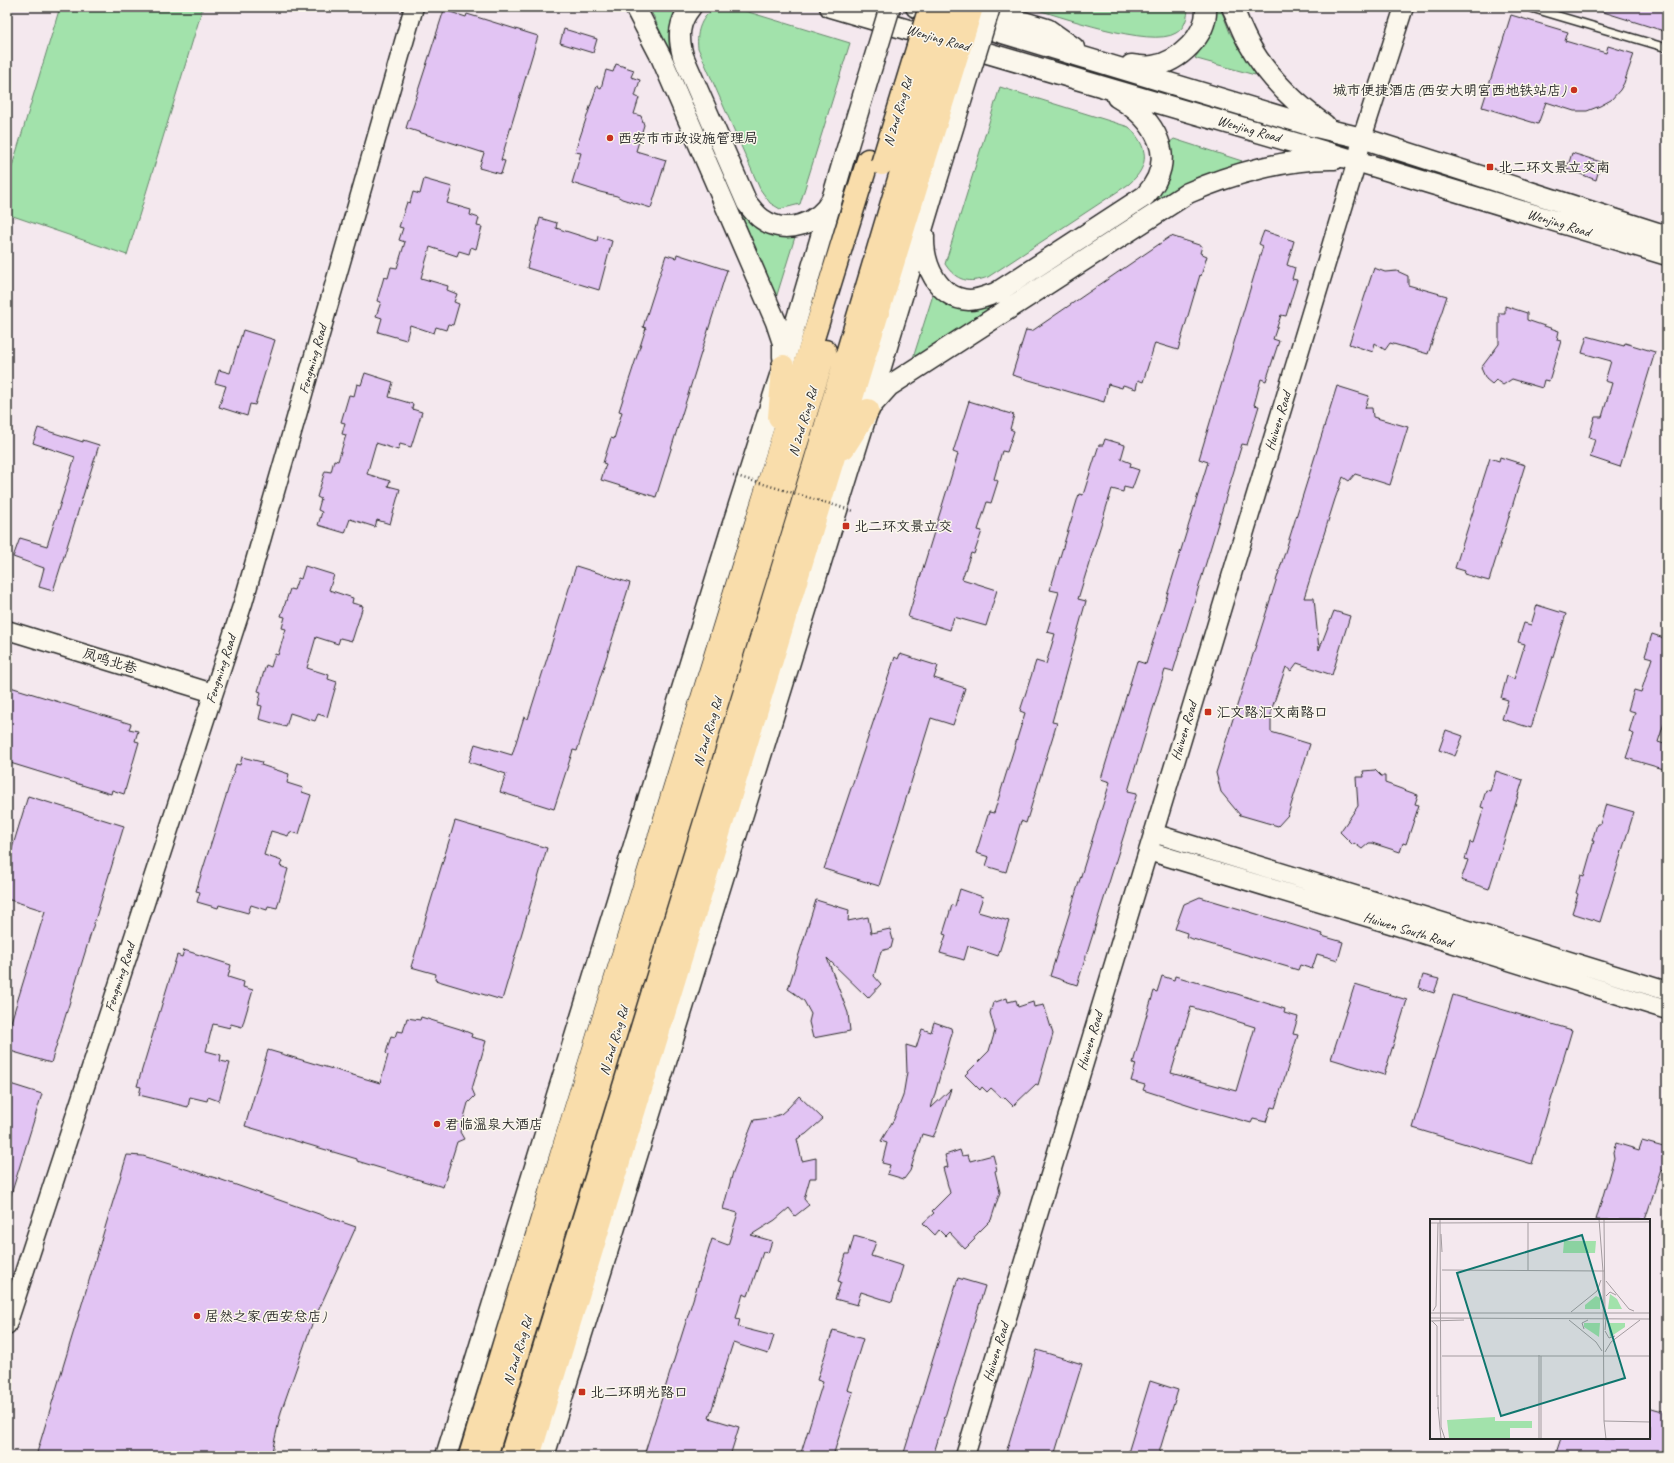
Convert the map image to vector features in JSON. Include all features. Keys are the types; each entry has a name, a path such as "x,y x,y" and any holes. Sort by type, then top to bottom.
{"highway":[{"path":"470,1456 566,1136 774,463 875,162 915,7"},
{"name":"N 2nd Ring Rd","path":"486,1456 619,1025 875,162 930,7"},
{"name":"N 2nd Ring Rd","path":"510,1456 809,482 920,175 952,7"},
{"path":"529,1456 972,7"},
{"path":"774,463 783,366"},
{"path":"829,472 868,410"},
{"path":"674,922 720,831"},
{"path":"583,1085 619,1025"},
{"path":"562,1209 566,1136"},
{"path":"576,1300 584,1219"}],"main road":[{"path":"635,7 661,57 776,322 783,343 783,366"},
{"path":"691,7 681,24 679,34 683,56 747,203 763,220 772,224 790,227 807,223 817,216 826,208 834,194"},
{"path":"816,7 853,25 1037,80 1081,80 1109,92 1126,102 1140,113 1152,130 1162,152 1161,164 1159,175 1154,186 1145,196 996,293 970,300 950,294 941,287 930,271 924,256 923,244 926,213 920,175 990,7"},
{"name":"Wenjing Road","path":"830,7 1354,160 1667,255"},
{"path":"446,1456 731,530 783,366 890,7"},
{"name":"Wenjing Road","path":"915,7 1094,61 1333,131 1362,138 1667,236"},
{"path":"972,7 1047,29 1094,61 1153,66 1176,58 1191,45 1205,19 1206,7"},
{"path":"1232,7 1249,44 1272,76 1296,102 1333,131"},
{"path":"868,410 889,386 1188,194 1218,181 1278,165 1327,159 1354,160"},
{"path":"544,1456 868,410 926,213"}],"street":[{"name":"Fengming Road","path":"7,1325 243,603 414,7"},
{"name":"Huiwen Road","path":"965,1456 1154,833 1354,160 1404,7"},
{"name":"凤鸣北巷","path":"7,630 213,693"},
{"name":"Huiwen South Road","path":"1154,833 1667,991"},
{"name":"Huiwen South Road","path":"1148,852 1390,924 1667,1010"}],"lane":[{"path":"1528,7 1667,48"}],"path":[{"path":"733,475 854,511"}],"green space":[{"path":"60,7 203,7 127,255 7,214 7,183"},
{"path":"648,7 679,7 671,24 669,42 670,55 654,17"},
{"path":"717,7 732,7 850,43 800,204 780,209 770,203 760,189 698,48 699,30 703,19"},
{"path":"1028,7 1188,7 1185,22 1179,31 1164,37 1146,37 1104,29"},
{"path":"1215,7 1220,7 1230,33 1255,75 1195,58 1210,35 1214,21"},
{"path":"1000,87 1129,127 1135,134 1143,149 1144,163 1136,177 1129,184 988,277 975,280 964,280 949,270 945,264"},
{"path":"1174,139 1242,161 1238,164 1192,180 1142,210 1156,196 1167,181 1172,164 1172,154 1169,143"},
{"path":"742,216 754,226 768,234 779,237 795,237 776,298"},
{"path":"933,295 948,304 963,309 980,309 996,304 913,358"}],"building":[{"path":"1597,7 1667,7 1667,32 1597,10"},
{"path":"444,10 466,17 467,14 538,36 501,160 505,161 501,174 479,168 484,153 406,128"},
{"path":"1511,15 1568,32 1565,41 1606,53 1608,46 1634,54 1620,90 1611,100 1587,111 1574,111 1546,102 1538,124 1482,107"},
{"path":"564,29 597,39 593,53 560,43"},
{"name":"西安市市政设施管理局","path":"616,64 634,70 631,77 640,80 635,96 639,98 634,114 641,116 644,125 636,151 666,160 651,208 572,183 581,153 575,152 597,86 601,88 606,70 613,72"},
{"path":"1572,153 1601,162 1596,180 1567,169"},
{"path":"424,179 452,187 447,203 471,210 470,215 479,218 477,226 482,227 476,249 471,247 469,254 459,251 457,256 430,247 421,278 448,286 447,290 457,294 454,302 459,304 453,325 448,324 446,330 436,327 434,333 410,325 406,340 378,332 382,318 376,316 381,302 377,301 384,277 388,278 391,267 397,268 405,242 399,240 403,228 399,227 407,202 410,203 413,192 420,194"},
{"path":"540,218 557,223 556,228 597,241 598,236 612,241 599,290 527,268"},
{"path":"1264,231 1294,241 1287,265 1295,268 1292,279 1297,280 1286,316 1281,315 1273,339 1279,341 1266,381 1261,379 1254,405 1259,406 1247,445 1242,444 1173,672 1165,670 1128,791 1137,793 1077,985 1050,976 1110,782 1101,779 1137,661 1146,664 1208,462 1199,459 1263,246 1259,244"},
{"path":"1171,236 1202,246 1200,253 1207,256 1178,350 1155,343 1143,382 1138,380 1136,389 1123,385 1122,388 1108,384 1104,402 1012,375 1026,330 1032,331"},
{"path":"677,254 727,270 656,497 601,480 606,464 603,463 611,438 614,439 622,412 619,411 646,328 643,327 666,255 676,258"},
{"path":"1374,268 1385,272 1397,271 1408,276 1408,285 1447,296 1428,354 1390,343 1385,350 1375,343 1373,352 1349,344"},
{"path":"1505,306 1527,313 1527,320 1559,331 1557,340 1561,341 1549,381 1544,380 1542,388 1512,379 1503,385 1496,380 1492,384 1486,379 1481,368 1499,344 1499,313 1505,313"},
{"path":"243,330 275,340 255,405 250,404 247,416 219,407 226,386 215,383 219,370 230,373"},
{"path":"1587,336 1624,346 1625,343 1655,352 1620,467 1590,457 1595,439 1589,437 1595,417 1602,417 1612,383 1605,381 1611,361 1582,353"},
{"path":"365,373 393,382 389,397 413,404 412,409 422,412 411,447 400,444 398,450 376,443 367,474 390,481 388,486 400,489 390,524 377,520 375,527 350,519 345,533 318,525 322,512 318,510 321,499 317,497 325,471 331,472 334,460 338,461 346,435 342,434 345,423 341,422 349,395 354,396 357,384 361,385"},
{"path":"1337,386 1369,396 1365,408 1372,408 1373,417 1408,427 1390,485 1355,474 1349,481 1343,477 1335,499 1304,598 1314,598 1319,650 1334,611 1350,616 1332,675 1297,663 1291,671 1286,667 1271,711 1271,732 1310,744 1288,815 1278,826 1240,815 1221,792 1216,773"},
{"path":"969,401 1014,415 1010,429 1014,431 1007,452 1002,451 994,479 998,481 991,503 987,502 978,530 982,531 974,554 971,553 962,579 997,590 986,626 954,617 950,630 908,617 958,454 953,452"},
{"path":"38,428 83,442 83,440 99,445 53,591 39,587 44,568 13,557 20,538 47,546 75,457 33,443"},
{"path":"1105,439 1125,445 1121,459 1131,463 1130,467 1139,470 1132,489 1124,487 1123,492 1112,489 1078,599 1086,601 1052,722 1057,723 1026,823 1021,821 1006,872 986,866 989,857 976,853 989,812 994,813 1025,713 1020,711 1036,661 1046,664 1055,634 1047,632 1059,592 1050,590 1079,494 1083,495 1099,445 1103,445"},
{"path":"1500,457 1525,465 1489,581 1464,574 1465,571 1455,568 1490,458 1499,461"},
{"path":"305,566 334,575 329,590 353,598 352,603 363,606 352,641 340,638 338,644 316,637 307,668 329,675 328,679 337,682 327,717 318,714 315,721 290,713 286,727 259,719 262,706 258,705 261,692 258,691 266,665 271,667 275,654 278,655 286,629 282,628 285,617 281,616 290,589 294,590 298,578 301,579"},
{"path":"576,566 630,583 577,751 573,750 554,809 500,792 506,774 469,762 475,744 512,755 524,717 528,719"},
{"path":"1537,605 1566,614 1531,728 1502,719 1508,700 1501,698 1507,676 1514,679 1525,644 1518,642 1524,623 1531,625"},
{"path":"1652,634 1667,639 1667,714 1658,742 1667,745 1667,770 1626,758 1634,734 1629,732 1635,712 1628,710 1634,690 1641,692 1652,658 1645,656"},
{"path":"900,654 938,666 934,678 965,688 953,725 931,718 879,886 824,869 895,657 898,659"},
{"path":"7,686 131,724 129,729 138,731 135,741 139,742 124,794 112,790 111,794 7,762"},
{"path":"1446,730 1463,736 1455,756 1439,750"},
{"path":"242,757 262,762 261,765 289,774 287,783 303,788 302,792 311,795 299,834 290,832 288,836 271,831 264,855 282,861 280,866 288,869 277,908 268,906 267,910 251,905 248,913 219,905 218,908 197,902 200,892 196,891 236,764 240,765"},
{"path":"1375,770 1381,776 1385,776 1385,783 1418,795 1415,804 1419,805 1406,844 1403,843 1400,852 1372,843 1369,843 1362,849 1354,843 1353,845 1340,832 1358,806 1356,777 1364,777 1363,771"},
{"path":"1496,771 1523,780 1489,889 1461,880 1468,860 1465,859 1470,842 1473,843 1484,808 1481,807 1486,790 1490,791"},
{"path":"28,796 124,826 51,1063 7,1050 7,1035 45,911 7,899 7,865"},
{"path":"1606,804 1634,812 1600,922 1572,913 1578,894 1576,893 1581,875 1584,876 1594,841 1592,841 1597,824 1600,824"},
{"path":"455,821 547,848 502,1000 435,980 436,974 411,967"},
{"path":"960,889 983,897 978,912 1009,921 998,956 968,946 964,960 940,953 946,935 943,934 952,905 955,906"},
{"path":"1200,897 1323,934 1322,936 1343,942 1338,960 1317,954 1312,969 1300,965 1298,970 1186,937 1187,933 1175,929 1184,904"},
{"path":"816,900 849,910 848,921 868,917 871,933 890,929 893,940 891,948 881,951 874,976 881,984 868,998 827,958 848,1013 850,1031 813,1038 809,1022 811,1014 804,1001 788,989"},
{"path":"184,950 231,965 228,977 244,982 243,987 253,990 242,1027 231,1024 230,1028 213,1024 206,1051 221,1055 220,1061 230,1063 219,1101 208,1097 207,1101 190,1097 188,1107 139,1095 141,1087 137,1086 177,955 182,957"},
{"path":"1423,975 1439,979 1434,993 1419,988"},
{"path":"1162,976 1174,980 1175,976 1285,1009 1284,1013 1298,1017 1293,1034 1298,1035 1275,1108 1271,1107 1266,1122 1253,1119 1251,1123 1202,1109 1143,1090 1145,1085 1131,1081 1136,1064 1133,1063 1144,1024 1154,991 1157,992","holes":["1191,1007 1255,1027 1236,1091 1171,1073"]},
{"path":"1355,984 1407,1000 1384,1075 1331,1059"},
{"path":"1453,995 1572,1030 1532,1164 1413,1128"},
{"path":"1007,998 1008,1002 1016,1000 1018,1007 1033,1002 1034,1007 1044,1005 1053,1034 1038,1085 1036,1084 1013,1106 1004,1097 1002,1098 991,1088 987,1092 982,1087 980,1090 965,1075 989,1051 995,1031 990,1013 993,1003"},
{"path":"421,1017 460,1029 472,1034 471,1037 486,1041 472,1089 475,1096 468,1103 460,1132 464,1139 457,1142 443,1187 357,1161 357,1159 245,1126 268,1050 380,1083 388,1055 386,1053 391,1036 395,1037 397,1031 403,1032 407,1018 420,1020"},
{"path":"934,1022 951,1028 952,1033 931,1108 951,1089 933,1137 922,1134 910,1171 904,1179 887,1174 890,1165 882,1163 887,1143 881,1141 894,1119 903,1096 907,1072 906,1045 916,1048 922,1029 931,1032"},
{"path":"7,1083 42,1094 10,1198 7,1198"},
{"path":"799,1096 823,1119 806,1134 797,1139 802,1161 816,1158 816,1178 810,1178 804,1199 809,1205 795,1216 789,1208 775,1220 751,1235 772,1241 768,1253 763,1252 748,1296 743,1294 736,1318 740,1319 738,1327 774,1336 768,1354 733,1343 709,1418 739,1427 730,1456 658,1456 645,1452 712,1239 728,1245 738,1213 723,1209 733,1172 754,1120 770,1118 781,1114"},
{"path":"1642,1141 1667,1148 1667,1172 1661,1170 1645,1219 1596,1219 1614,1158 1613,1152 1616,1143 1639,1150"},
{"path":"960,1150 962,1156 968,1155 970,1161 993,1155 1000,1192 991,1220 974,1237 975,1239 965,1249 949,1232 945,1236 939,1230 935,1235 923,1223 934,1213 932,1211 950,1193 943,1168 948,1167 945,1155"},
{"name":"居然之家(西安总店)","path":"127,1155 143,1156 219,1179 356,1227 310,1329 281,1412 271,1456 36,1456"},
{"path":"854,1236 876,1242 871,1256 903,1266 892,1302 861,1292 857,1305 835,1299 841,1282 838,1281 846,1254 849,1254"},
{"path":"958,1278 985,1286 933,1456 903,1456"},
{"path":"833,1330 863,1339 847,1390 853,1392 833,1456 800,1456 823,1382 817,1380"},
{"path":"1037,1350 1082,1364 1054,1456 1005,1456"},
{"path":"1150,1381 1178,1390 1158,1456 1127,1456"},
{"path":"1650,1407 1667,1412 1667,1456 1555,1456 1561,1439 1650,1439"}],"place":[{"name":"城市便捷酒店(西安大明宫西地铁站店)","path":"1574,90"},
{"name":"西安市市政设施管理局","path":"610,138"},
{"name":"北二环文景立交南","path":"1490,167"},
{"name":"北二环文景立交","path":"846,526"},
{"name":"汇文路汇文南路口","path":"1208,712"},
{"name":"君临温泉大酒店","path":"437,1124"},
{"name":"居然之家(西安总店)","path":"197,1316"},
{"name":"北二环明光路口","path":"582,1392"}]}
